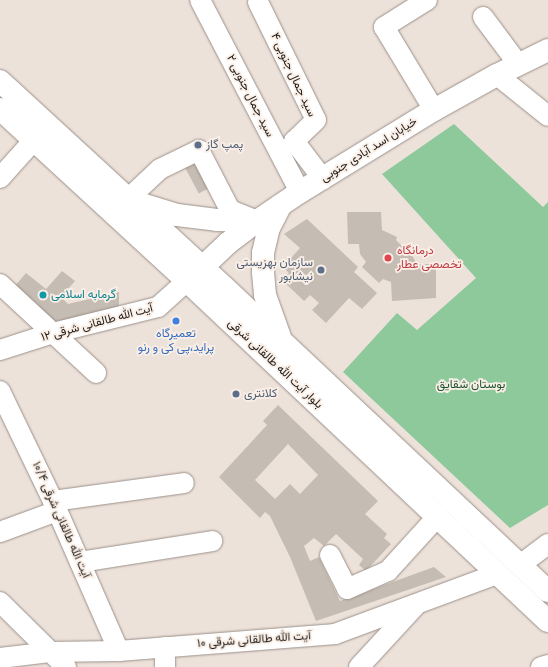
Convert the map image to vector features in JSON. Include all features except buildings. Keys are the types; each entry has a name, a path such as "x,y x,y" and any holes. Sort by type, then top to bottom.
{"main road":[{"name":"خیابان اسد آبادی جنوبی","path":"194,274 228,243 257,220 300,192 434,110 497,75 548,50"},
{"name":"بلوار آیت الله طالقانی شرقی","path":"0,81 128,199 194,274 437,517 548,621"},
{"name":"بلوار آیت الله طالقانی شرقی","path":"0,109 34,140 194,274 284,344 548,591"},
{"path":"128,199 177,215 217,220 257,220"},
{"path":"281,205 269,228 263,253 263,272 267,301 284,344"}],"street":[{"name":"سید جمال جنوبی ۲","path":"200,0 300,192"},
{"path":"428,0 384,27 434,110"},
{"name":"سید جمال جنوبی ۴","path":"258,2 316,120 294,141 323,179"},
{"path":"483,17 518,64"},
{"path":"497,75 548,116"},
{"path":"0,178 34,140"},
{"path":"128,199 160,169 199,150 230,210 257,220"},
{"name":"آیت الله طالقانی شرقی ۱۲","path":"0,350 53,333 158,307 194,274"},
{"path":"0,284 96,373"},
{"name":"آیت الله طالقانی شرقی ۱۰/۴","path":"0,391 8,425 55,506 119,651"},
{"path":"0,532 55,506 184,482"},
{"path":"330,555 347,588 388,571 437,517"},
{"path":"80,562 212,541"},
{"path":"520,565 548,544"},
{"name":"آیت الله طالقانی شرقی ۱۰","path":"0,658 50,652 119,651 335,634 497,574"},
{"path":"0,602 66,667"},
{"path":"359,667 419,603"},
{"path":"165,647 165,667"},
{"path":"541,667 548,664"}],"green space":[{"name":"بوستان شقایق","path":"454,124 543,207 548,202 548,505 510,528 343,372 397,313 417,330 476,278 382,174"}],"place":[{"name":"پمپ گاز","path":"198,145"},
{"name":"درمانگاه تخصصی عطار","path":"388,258"},
{"name":"سازمان بهزیستی نیشابور","path":"321,270"},
{"name":"گرمابه اسلامی","path":"43,295"},
{"name":"تعمیرگاه پراید،پی کی و رنو","path":"176,321"},
{"name":"کلانتری","path":"236,394"}]}
